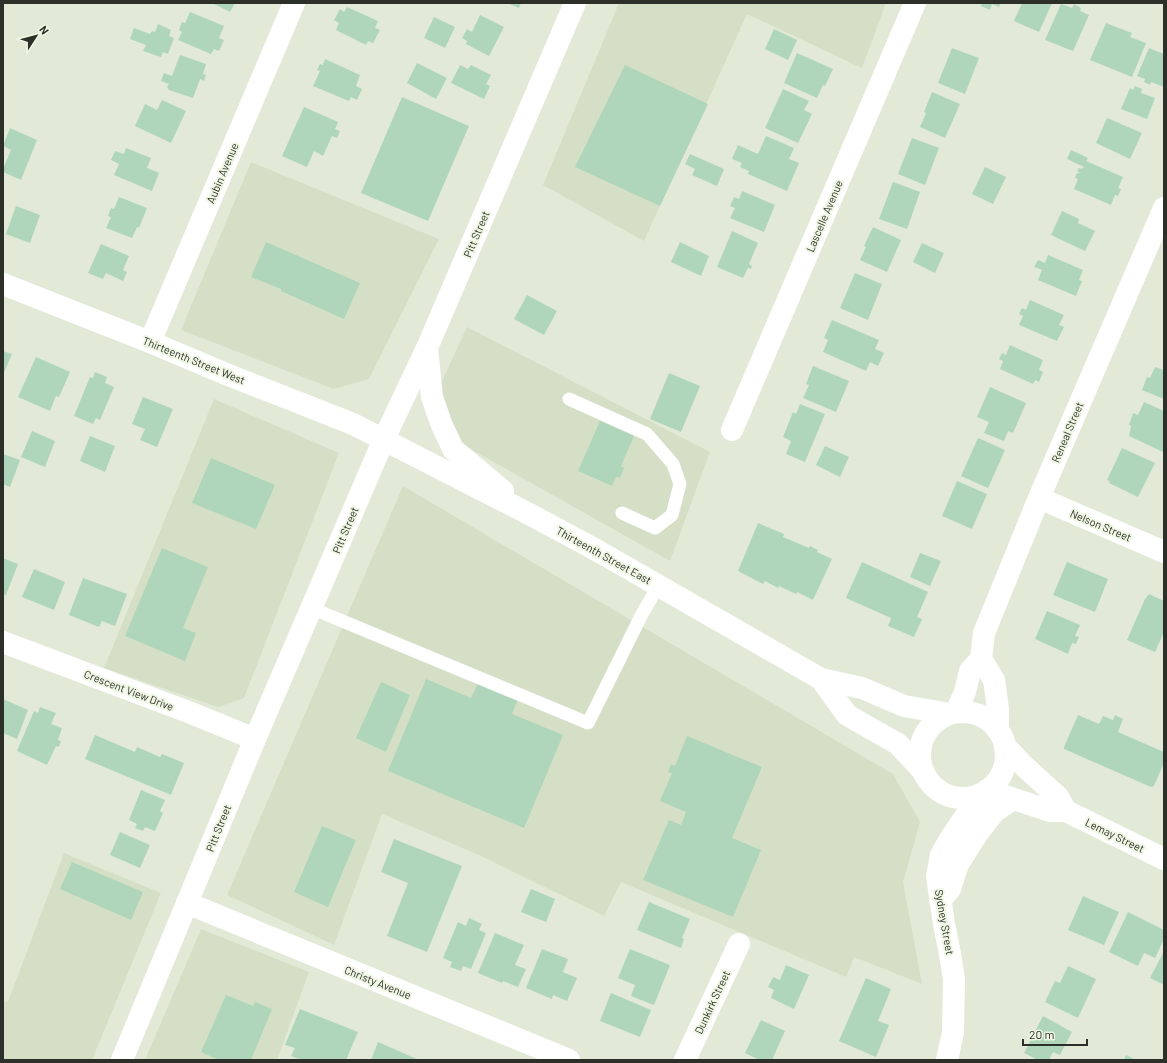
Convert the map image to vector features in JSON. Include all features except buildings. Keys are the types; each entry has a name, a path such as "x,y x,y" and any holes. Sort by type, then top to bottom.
{"street":[{"name":"Aubin Avenue","path":"150,342 294,3"},
{"name":"Pitt Street","path":"122,1060 311,608 384,439 427,348 575,3"},
{"name":"Lascelle Avenue","path":"732,430 915,3"},
{"name":"Reneal Street","path":"953,713 965,692 970,671 980,659 984,633 1039,498 1164,208"},
{"name":"Thirteenth Street West","path":"3,284 334,416 384,439"},
{"path":"427,348 432,397 441,424 453,449 534,516"},
{"name":"Thirteenth Street East","path":"384,439 534,516 821,679 862,688 904,706 953,713"},
{"name":"Nelson Street","path":"1039,498 1164,552"},
{"name":"Crescent View Drive","path":"3,642 191,713 255,739"},
{"path":"980,659 994,680 1001,738 1005,764 1002,773 998,780 984,792 967,797 958,797 950,795 934,786 924,772 920,754 921,745 928,729 942,717 953,713 968,712 977,714 985,718 1001,738 1024,766 1058,797 1066,811"},
{"name":"Thirteenth Street East","path":"821,679 847,714 898,744 924,772"},
{"name":"Lemay Street","path":"984,792 1012,798 1050,811 1066,811 1164,859"},
{"name":"Sydney Street","path":"949,1059 953,1032 954,979 937,876 941,855 950,839 984,792"},
{"path":"940,900 950,889 958,864 977,834 994,812 1012,798"},
{"name":"Christy Avenue","path":"187,903 569,1060"},
{"name":"Dunkirk Street","path":"685,1060 739,944"}],"lane":[{"path":"569,399 647,434 673,464 680,484 672,515 655,528 622,513"},
{"path":"311,608 588,724 641,616 658,586"}],"shaded area":[{"path":"619,3 886,3 862,68 747,14 644,241 543,185"},
{"path":"251,162 439,239 369,379 334,389 181,330"},
{"path":"467,327 710,452 670,561 451,438 435,396"},
{"path":"214,399 339,453 244,698 218,707 104,668"},
{"path":"403,486 893,774 920,822 903,882 922,984 854,957 846,977 621,882 604,916 479,855 382,814 334,945 227,895"},
{"path":"64,853 161,893 92,1060 3,1060 3,1001 8,1002"},
{"path":"201,929 309,972 277,1060 145,1060"}]}
